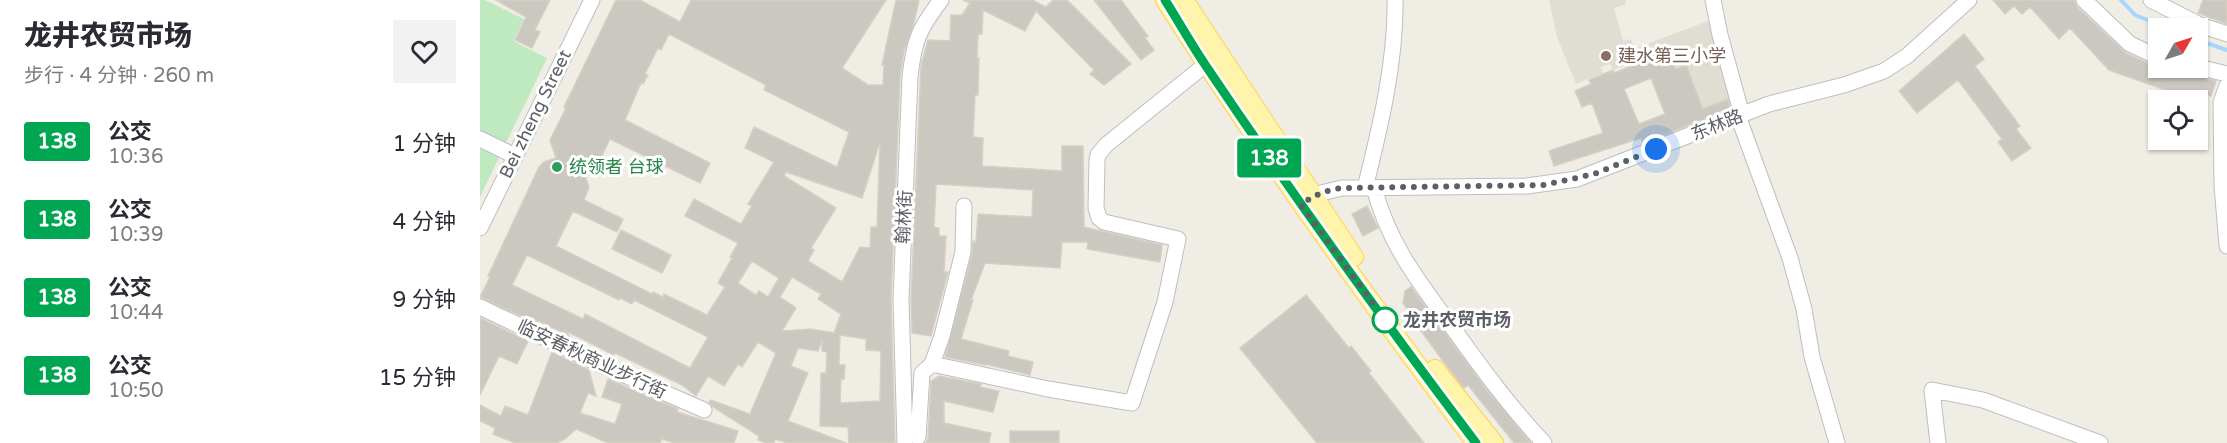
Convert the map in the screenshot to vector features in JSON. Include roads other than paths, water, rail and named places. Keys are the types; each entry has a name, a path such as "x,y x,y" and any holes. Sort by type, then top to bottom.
{"main road":[{"path":"1165,0 1205,65 1432,366 1494,443"},
{"path":"1184,0 1307,201 1476,443"}],"street":[{"name":"Bei zheng Street","path":"480,228 592,0"},
{"name":"翰林街","path":"911,440 901,299 910,77 915,42 923,24 941,0"},
{"path":"1395,0 1394,41 1370,188 1406,264 1507,401 1544,443"},
{"path":"1713,0 1740,115 1790,258 1804,309 1812,357 1837,443"},
{"name":"东林路","path":"1307,201 1332,189 1527,186 1560,182 1594,174 1769,104 1844,85 1884,71 1908,56 1969,0"},
{"path":"2084,0 2130,44 2148,52"},
{"path":"2151,0 2200,25 2227,34"},
{"path":"932,364 1048,389 1132,403 1165,302 1178,239 1104,222 1099,218 1096,208 1098,155 1205,65"},
{"path":"2208,69 2227,74"},
{"path":"2227,86 2221,102 2222,186 2227,246"},
{"path":"480,139 515,156"},
{"path":"911,440 922,373 932,364 942,336 963,252 964,206"},
{"name":"临安春秋商业步行街","path":"480,307 606,367 704,410"},
{"path":"1938,443 1932,390 1983,400 2100,443"}],"waterway":[{"path":"2121,0 2135,15 2148,20"},
{"path":"2208,43 2227,50"}],"place":[{"name":"建水第三小学","path":"1606,56"},
{"name":"统领者 台球","path":"557,167"},
{"name":"龙井农贸市场","path":"1385,320"}]}
